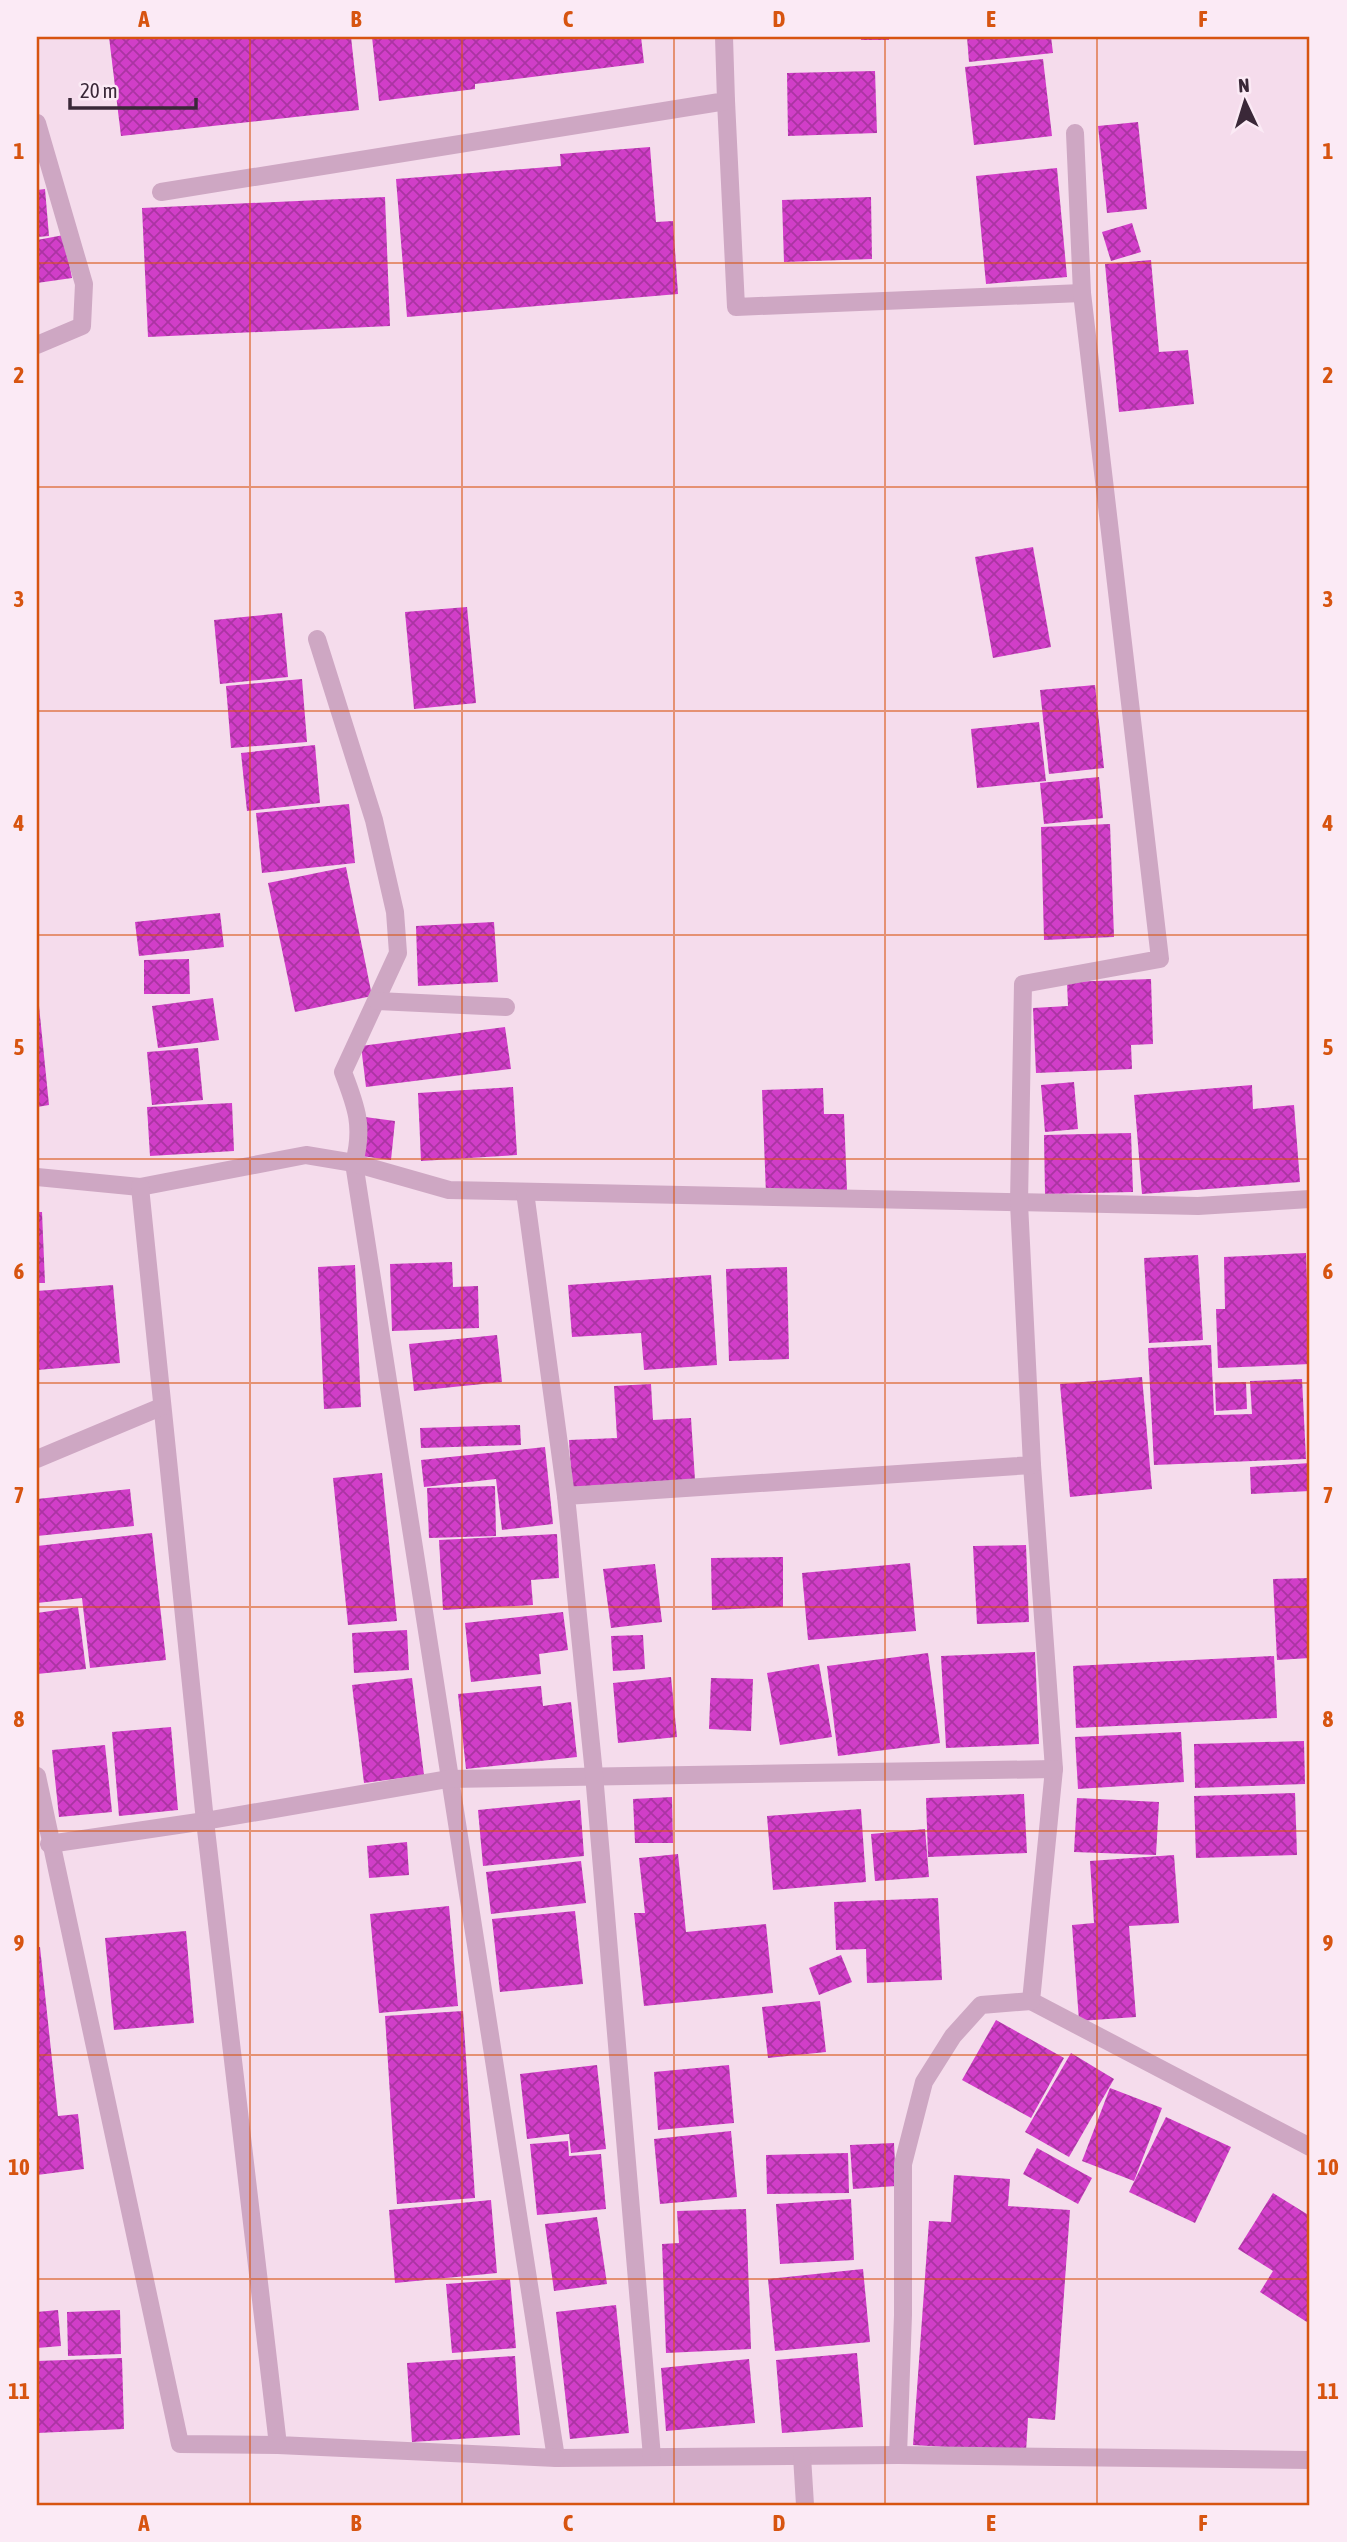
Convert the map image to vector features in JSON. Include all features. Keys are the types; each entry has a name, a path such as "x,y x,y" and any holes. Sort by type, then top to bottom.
{"street":[{"path":"724,37 736,307 1082,293"},
{"path":"161,192 726,101"},
{"path":"37,123 84,284 82,326 37,345"},
{"path":"1031,2001 1054,1769 1032,1465 1019,1203 1023,984 1160,959 1082,293 1075,133"},
{"path":"317,639 374,820 395,912 398,953 343,1072 359,1115 358,1147 354,1163 556,2458"},
{"path":"377,1001 506,1007"},
{"path":"37,1177 140,1186 306,1155 354,1163 449,1190 1198,1206 1310,1199"},
{"path":"140,1186 205,1821 278,2445"},
{"path":"525,1192 566,1496 594,1774 653,2457"},
{"path":"37,1459 161,1407"},
{"path":"566,1496 1032,1465"},
{"path":"49,1844 205,1821 449,1779 594,1774 1054,1769"},
{"path":"37,1776 49,1844 180,2444 278,2445 556,2458 898,2455 1310,2460"},
{"path":"898,2455 903,2315 903,2164 924,2082 953,2036 981,2005 1031,2001 1310,2147"},
{"path":"802,2456 805,2505"}],"building":[{"path":"109,37 351,37 359,110 121,136"},
{"path":"372,37 641,37 644,63 475,84 475,89 379,101"},
{"path":"861,37 889,37 889,40 861,40"},
{"path":"967,37 1051,37 1053,53 969,62"},
{"path":"1043,59 1052,136 974,145 965,67"},
{"path":"875,71 877,133 788,136 787,73"},
{"path":"1138,122 1147,209 1107,213 1098,126"},
{"path":"650,147 656,222 673,221 678,294 407,317 396,179 561,166 560,154"},
{"path":"1057,168 1067,277 986,284 976,176"},
{"path":"45,189 49,236 37,237 37,190"},
{"path":"385,197 390,326 148,337 142,208"},
{"path":"871,197 872,259 784,262 782,200"},
{"path":"1132,223 1141,252 1111,261 1102,232"},
{"path":"64,235 72,278 37,283 37,240"},
{"path":"1151,260 1159,352 1188,350 1194,404 1119,412 1105,264"},
{"path":"1033,547 1051,647 993,658 975,557"},
{"path":"467,607 476,703 414,709 405,612"},
{"path":"282,613 288,677 220,684 214,620"},
{"path":"302,679 307,742 231,748 226,686"},
{"path":"1095,685 1104,768 1049,774 1040,690"},
{"path":"1039,722 1046,781 977,788 971,729"},
{"path":"315,745 320,803 247,811 241,753"},
{"path":"1099,777 1103,818 1044,824 1040,783"},
{"path":"349,804 355,863 262,873 256,813"},
{"path":"1110,824 1114,937 1044,940 1041,827"},
{"path":"346,867 372,996 295,1012 268,883"},
{"path":"220,913 224,947 139,956 135,922"},
{"path":"494,922 498,982 418,986 416,926"},
{"path":"189,959 190,994 144,994 144,960"},
{"path":"1151,979 1153,1044 1131,1045 1132,1069 1036,1073 1033,1008 1068,1006 1067,982"},
{"path":"213,998 219,1040 158,1048 152,1006"},
{"path":"37,1006 49,1105 37,1107"},
{"path":"505,1027 511,1069 366,1087 361,1046"},
{"path":"198,1048 203,1100 152,1105 147,1052"},
{"path":"1074,1082 1078,1129 1045,1132 1041,1085"},
{"path":"1252,1085 1253,1109 1294,1105 1300,1182 1142,1194 1134,1095"},
{"path":"513,1087 517,1155 421,1161 418,1093"},
{"path":"823,1088 824,1114 844,1114 847,1190 766,1194 762,1090"},
{"path":"232,1103 234,1151 150,1156 147,1107"},
{"path":"365,1117 395,1121 391,1160 361,1156"},
{"path":"1131,1133 1133,1192 1045,1194 1044,1135"},
{"path":"37,1212 42,1212 45,1283 37,1283"},
{"path":"1306,1253 1310,1364 1218,1368 1216,1309 1225,1309 1224,1257"},
{"path":"1198,1255 1203,1340 1149,1343 1144,1258"},
{"path":"452,1262 453,1287 478,1286 479,1328 392,1331 390,1264"},
{"path":"355,1265 361,1407 324,1409 318,1267"},
{"path":"787,1267 789,1359 729,1361 726,1269"},
{"path":"711,1275 717,1365 644,1370 641,1333 572,1337 568,1285"},
{"path":"113,1285 120,1363 37,1370 37,1291"},
{"path":"497,1335 502,1382 414,1391 409,1344"},
{"path":"1211,1345 1214,1415 1252,1414 1250,1381 1302,1379 1306,1459 1154,1465 1148,1348"},
{"path":"1142,1377 1152,1489 1070,1497 1060,1384"},
{"path":"1246,1382 1247,1409 1216,1411 1215,1383"},
{"path":"651,1384 653,1420 691,1418 695,1480 572,1487 569,1440 617,1438 614,1386"},
{"path":"520,1425 521,1445 421,1448 420,1428"},
{"path":"545,1447 553,1524 502,1530 496,1479 424,1487 421,1460"},
{"path":"1310,1463 1310,1491 1251,1494 1250,1467"},
{"path":"382,1473 397,1621 348,1625 333,1478"},
{"path":"495,1486 496,1536 429,1538 427,1488"},
{"path":"130,1489 134,1526 37,1536 37,1499"},
{"path":"152,1533 166,1660 90,1668 82,1598 37,1603 37,1546"},
{"path":"557,1534 559,1578 531,1580 533,1605 443,1610 439,1540"},
{"path":"1026,1545 1029,1622 977,1624 973,1546"},
{"path":"783,1557 783,1607 712,1610 711,1558"},
{"path":"910,1563 916,1631 808,1640 802,1573"},
{"path":"655,1564 662,1622 611,1628 603,1569"},
{"path":"1310,1578 1310,1658 1277,1660 1273,1579"},
{"path":"78,1607 86,1669 37,1674 37,1613"},
{"path":"563,1612 568,1650 539,1654 541,1674 471,1682 465,1623"},
{"path":"407,1630 409,1670 354,1673 352,1633"},
{"path":"643,1635 645,1669 613,1671 611,1636"},
{"path":"1035,1652 1039,1744 946,1748 941,1656"},
{"path":"928,1653 940,1743 838,1756 827,1666"},
{"path":"1274,1656 1277,1718 1076,1728 1073,1666"},
{"path":"819,1664 832,1737 780,1745 767,1673"},
{"path":"671,1677 677,1737 618,1743 613,1683"},
{"path":"412,1678 424,1775 364,1783 352,1685"},
{"path":"711,1678 753,1679 751,1731 709,1729"},
{"path":"541,1686 543,1706 571,1702 577,1757 466,1769 458,1694"},
{"path":"171,1727 178,1810 119,1816 112,1732"},
{"path":"1181,1732 1184,1782 1078,1789 1075,1737"},
{"path":"1304,1741 1305,1784 1195,1788 1194,1744"},
{"path":"105,1745 112,1812 59,1817 52,1750"},
{"path":"1295,1793 1297,1855 1196,1858 1194,1796"},
{"path":"1024,1794 1027,1853 928,1857 926,1798"},
{"path":"672,1797 673,1843 635,1843 633,1799"},
{"path":"1077,1798 1159,1802 1156,1855 1074,1852"},
{"path":"580,1800 584,1856 483,1866 478,1810"},
{"path":"861,1809 866,1882 773,1890 767,1816"},
{"path":"925,1829 929,1877 875,1881 871,1834"},
{"path":"407,1842 409,1875 369,1878 367,1846"},
{"path":"678,1854 686,1932 766,1924 773,1993 644,2006 634,1913 645,1913 639,1858"},
{"path":"1174,1855 1179,1923 1129,1926 1136,2017 1079,2021 1072,1925 1094,1923 1090,1861"},
{"path":"581,1861 586,1903 491,1914 486,1872"},
{"path":"938,1898 942,1980 867,1983 866,1949 836,1950 834,1902"},
{"path":"449,1906 458,2006 379,2013 370,1914"},
{"path":"575,1911 583,1984 500,1992 492,1919"},
{"path":"186,1931 194,2023 114,2030 105,1938"},
{"path":"37,1947 40,1947 58,2116 78,2114 84,2169 37,2175"},
{"path":"841,1955 852,1982 819,1995 809,1968"},
{"path":"820,2001 826,2052 768,2058 762,2007"},
{"path":"463,2011 475,2198 397,2204 385,2016"},
{"path":"996,2020 1064,2058 1031,2118 962,2080"},
{"path":"1071,2053 1114,2079 1069,2157 1025,2132"},
{"path":"597,2065 606,2149 571,2153 569,2134 527,2139 520,2074"},
{"path":"729,2065 734,2123 658,2130 654,2072"},
{"path":"1110,2088 1162,2108 1134,2181 1082,2161"},
{"path":"1166,2117 1231,2147 1195,2223 1129,2192"},
{"path":"731,2131 737,2197 660,2204 654,2139"},
{"path":"568,2141 569,2156 601,2154 606,2209 537,2215 530,2144"},
{"path":"894,2143 896,2186 853,2189 850,2145"},
{"path":"1037,2148 1092,2178 1078,2204 1023,2174"},
{"path":"848,2153 849,2193 767,2194 766,2155"},
{"path":"954,2175 1010,2179 1008,2206 1070,2210 1055,2420 1028,2418 1026,2452 913,2445 929,2221 951,2222"},
{"path":"1273,2193 1310,2216 1310,2324 1260,2292 1273,2271 1238,2249"},
{"path":"851,2199 854,2260 780,2264 776,2204"},
{"path":"491,2200 497,2273 395,2283 389,2210"},
{"path":"746,2209 751,2349 666,2353 662,2244 679,2243 677,2211"},
{"path":"597,2217 607,2284 554,2291 545,2224"},
{"path":"863,2269 870,2342 775,2351 768,2279"},
{"path":"510,2279 516,2348 452,2353 446,2284"},
{"path":"616,2305 629,2433 570,2439 556,2312"},
{"path":"58,2310 61,2346 37,2348 37,2312"},
{"path":"120,2310 121,2354 68,2356 67,2312"},
{"path":"857,2353 863,2427 782,2433 776,2360"},
{"path":"515,2356 520,2435 412,2442 407,2363"},
{"path":"122,2358 124,2429 37,2433 37,2361"},
{"path":"749,2359 755,2423 666,2431 661,2368"}]}
